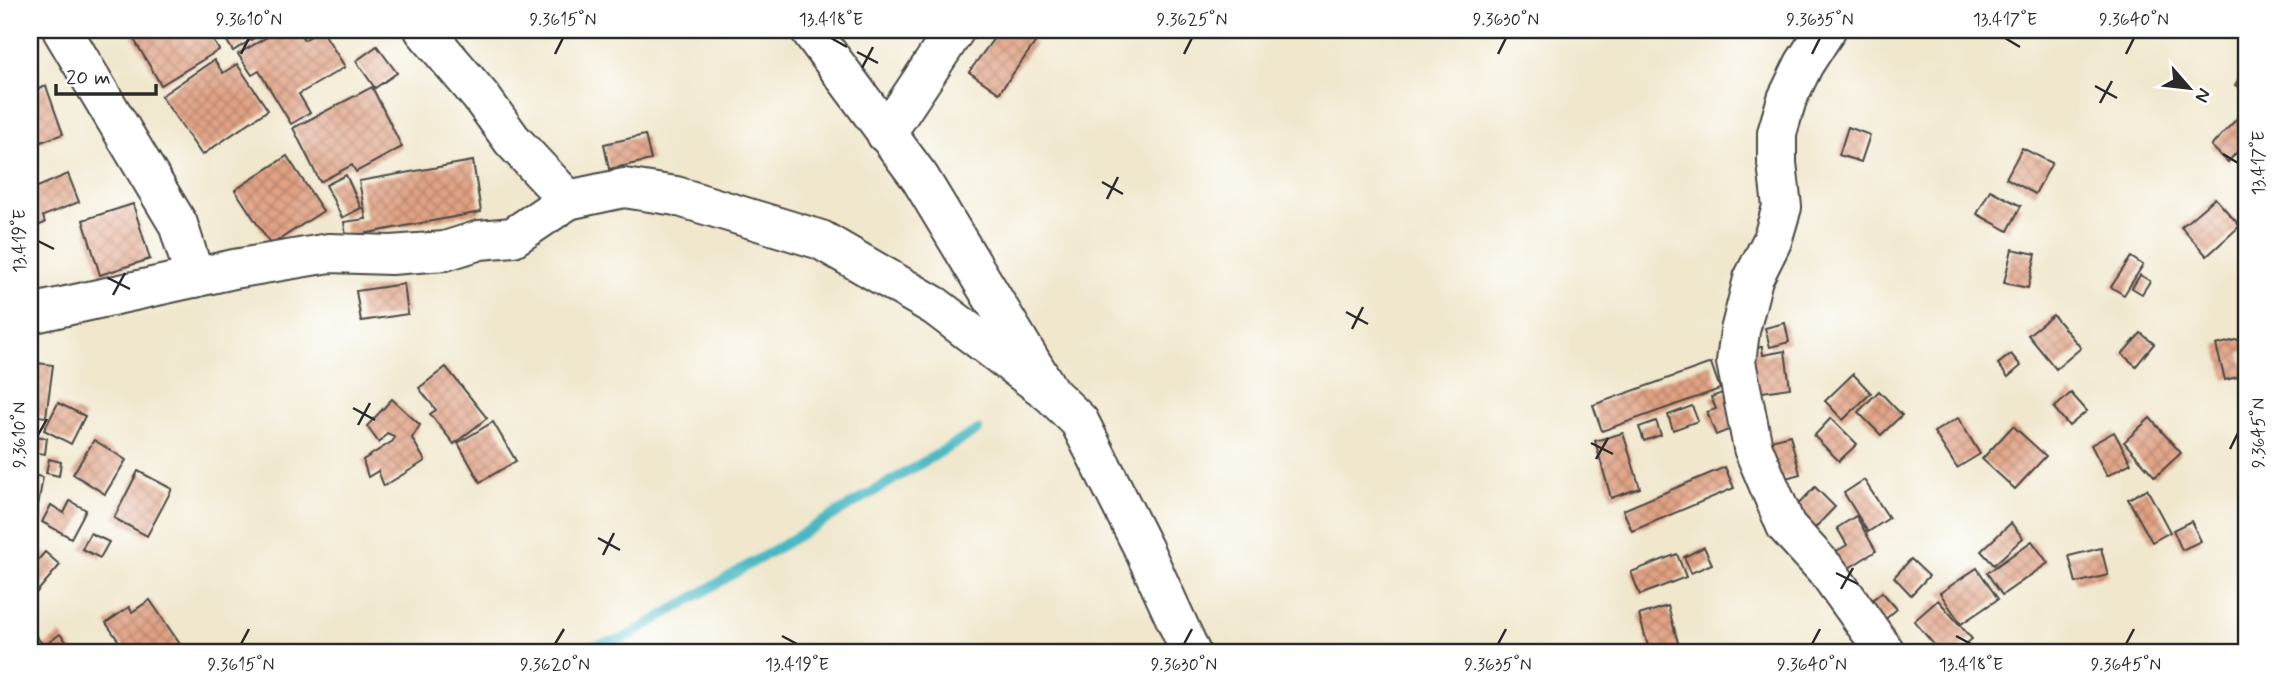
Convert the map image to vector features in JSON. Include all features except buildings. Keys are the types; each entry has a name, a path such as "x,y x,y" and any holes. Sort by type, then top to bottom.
{"street":[{"path":"62,30 178,224 195,278"},
{"path":"424,30 481,97 512,140 568,200"},
{"path":"810,30 920,178 1050,393"},
{"path":"886,134 955,30"},
{"path":"1826,30 1804,64 1787,99 1777,133 1782,206 1772,241 1754,279 1740,331 1736,362 1753,448 1786,526 1828,572 1886,653"},
{"path":"30,314 234,269 329,253 391,255 445,251 480,240 513,237 568,200 624,188 676,195 821,240 935,306 1050,393 1079,421 1143,548 1191,653"}],"waterway":[{"path":"563,653 623,639 978,430"}]}
